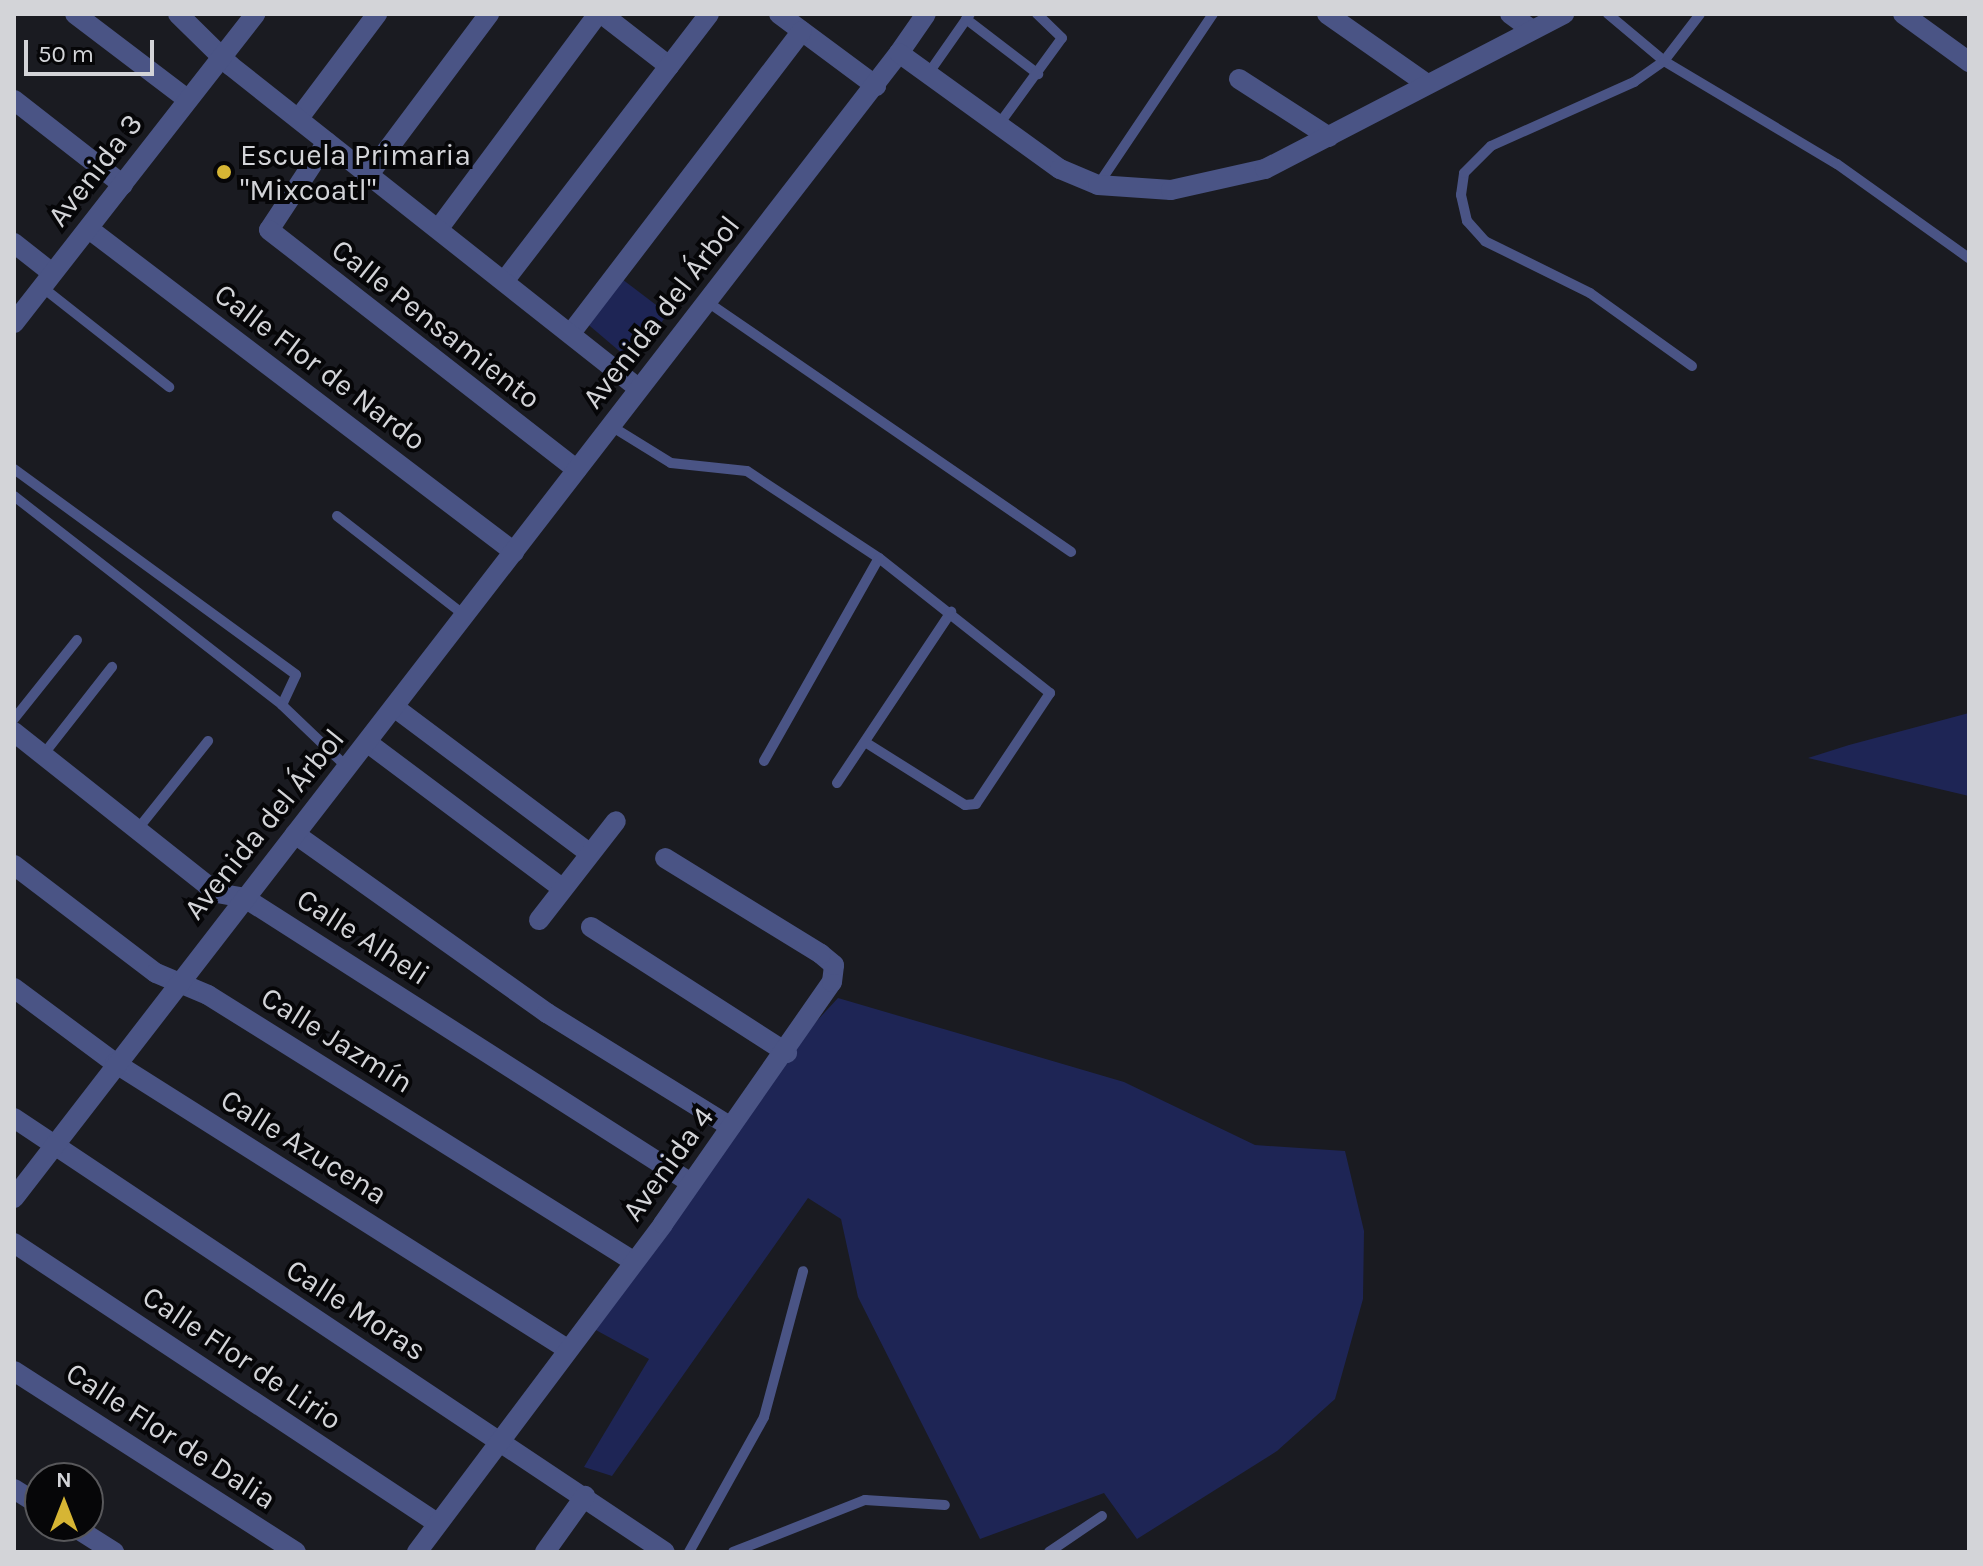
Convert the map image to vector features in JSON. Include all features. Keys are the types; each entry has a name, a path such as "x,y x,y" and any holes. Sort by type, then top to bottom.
{"street":[{"path":"75,14 187,99"},
{"path":"178,14 327,142 638,388"},
{"name":"Avenida 3","path":"14,323 255,14"},
{"path":"299,118 377,14"},
{"path":"370,173 489,14"},
{"path":"439,228 600,14 669,66"},
{"path":"505,280 709,14"},
{"path":"779,14 876,86"},
{"name":"Avenida del Árbol","path":"14,1198 176,981 368,743 638,388 876,86 926,14"},
{"path":"1327,14 1427,84"},
{"path":"1510,14 1532,30"},
{"path":"1903,14 1969,62"},
{"path":"899,53 996,128 1098,185 1171,190 1265,169 1555,16"},
{"path":"571,333 802,31"},
{"path":"1239,79 1329,137"},
{"path":"14,100 123,185"},
{"name":"Calle Pensamiento","path":"327,142 269,230 577,470"},
{"name":"Calle Flor de Nardo","path":"89,229 514,552"},
{"path":"14,243 47,280"},
{"path":"394,707 588,852"},
{"name":"Calle Alheli","path":"14,732 217,893 245,898 691,1183"},
{"path":"368,743 562,888"},
{"path":"539,920 588,852 616,821"},
{"path":"295,834 547,1013 731,1127"},
{"name":"Avenida 4","path":"417,1552 787,1053 832,982 834,965 665,858"},
{"name":"Calle Jazmín","path":"14,865 176,981 633,1261"},
{"path":"591,927 787,1053"},
{"name":"Calle Azucena","path":"14,988 115,1063 567,1349"},
{"name":"Calle Moras","path":"14,1118 585,1496 664,1552"},
{"name":"Calle Flor de Lirio","path":"14,1243 437,1523"},
{"name":"Calle Flor de Dalia","path":"14,1371 296,1552"},
{"path":"545,1552 585,1496"}],"lane":[{"path":"996,128 1062,38 1037,14"},
{"path":"1098,185 1213,14"},
{"path":"1608,14 1664,61 1837,164 1969,258"},
{"path":"1692,366 1590,293 1485,241 1467,221 1461,195 1464,173 1491,146 1664,61 1700,14"},
{"path":"928,74 968,16 1038,74"},
{"path":"47,280 169,387"},
{"path":"706,301 1071,552"},
{"path":"610,426 671,463 747,471 879,558 1050,693 987,797 965,805 865,742"},
{"path":"14,469 296,675 282,705"},
{"path":"14,496 282,705 348,768"},
{"path":"337,516 464,615"},
{"path":"764,761 879,558"},
{"path":"837,783 951,612"},
{"path":"14,719 77,640"},
{"path":"43,755 112,667"},
{"path":"137,830 208,741"},
{"path":"689,1552 764,1417 803,1271"},
{"path":"733,1552 865,1500 945,1505"},
{"path":"1049,1552 1102,1516"}],"shaded area":[{"path":"618,276 668,314 631,361 584,321"},
{"path":"1969,713 1969,796 1808,758 1849,745"},
{"path":"838,998 1124,1082 1255,1145 1345,1151 1364,1231 1363,1299 1335,1399 1277,1451 1137,1539 1104,1493 980,1539 858,1297 841,1219 808,1198 612,1476 584,1467 649,1359 594,1329 787,1053"}],"place":[{"name":"Escuela Primaria \"Mixcoatl\"","path":"224,172"}]}
